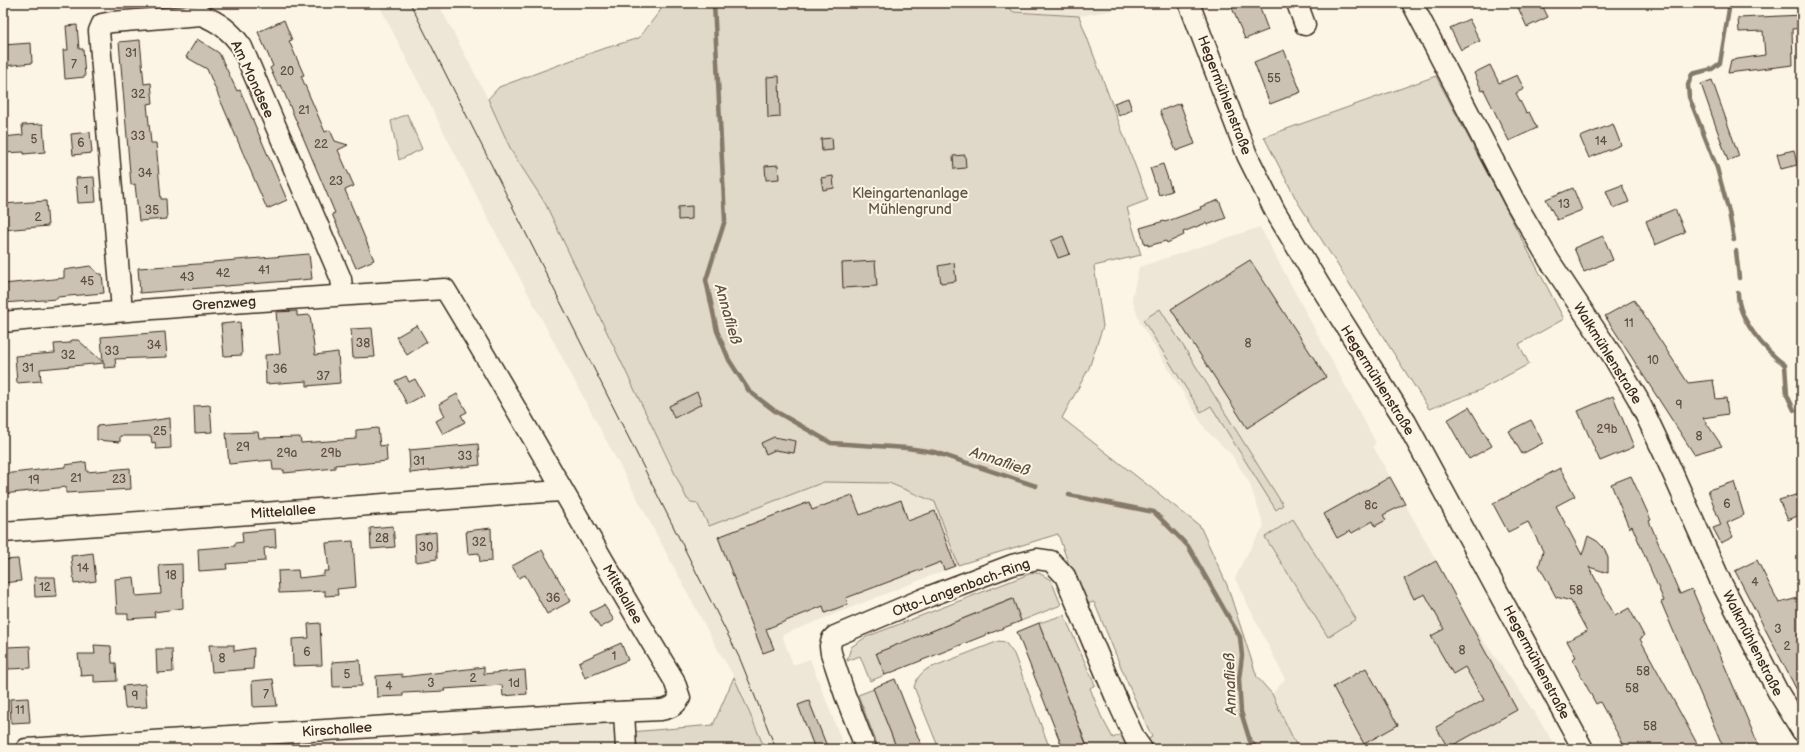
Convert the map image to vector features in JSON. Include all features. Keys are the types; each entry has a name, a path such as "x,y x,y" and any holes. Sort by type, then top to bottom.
{"street":[{"name":"Hegermühlenstraße","path":"1189,3 1247,155 1275,211 1322,289 1406,422 1583,749"},
{"path":"1297,3 1305,25"},
{"name":"Walkmühlenstraße","path":"1412,3 1533,234 1574,299 1612,355 1638,399 1721,582 1778,692 1802,731"},
{"name":"Am Mondsee","path":"122,311 99,30 102,24 112,22 201,15 226,28 242,47 341,279 343,294"},
{"name":"Grenzweg","path":"3,322 343,294 445,289"},
{"name":"Mittelallee","path":"445,289 502,383 562,491 674,680 680,698"},
{"name":"Mittelallee","path":"3,532 163,519 320,509 453,497 562,491"},
{"name":"Otto-Langenbach-Ring","path":"866,749 845,695 831,653 830,646 834,636 938,593 1012,565 1036,559 1051,561 1065,576 1116,698 1135,739 1142,749"},
{"name":"Kirschallee","path":"26,749 624,712 670,708 676,704 680,698"},
{"path":"624,712 626,749"}],"shaded area":[{"path":"378,3 438,3 488,99 512,151 545,203 687,499 697,502 709,526 824,482 889,483 935,502 958,565 782,635 793,665 810,659 845,749 765,749 734,677 717,648 491,224"},
{"path":"1002,3 1156,3 1079,16 1014,11"},
{"path":"1260,227 1376,443 1373,446 1472,625 1522,694 1554,743 1541,749 1298,749 1272,694 1285,679 1235,579 1243,561 1264,526 1249,482 1231,454 1206,430 1140,323 1132,298 1139,267"},
{"path":"603,722 613,727 621,737 622,749 464,749 463,730"}],"green space":[{"name":"Kleingartenanlage Mühlengrund","path":"666,3 1002,3 1014,12 1079,16 1148,200 1127,208 1141,255 1094,266 1103,326 1089,368 1062,418 1200,526 1227,585 1257,677 1272,694 1298,749 1150,749 1145,741 1152,737 1094,602 1083,605 1058,534 958,565 935,502 889,483 824,482 709,526 697,503 691,502 687,499 545,203 512,152 488,99 499,87 599,50 639,38"},
{"path":"1436,76 1564,319 1519,344 1529,364 1478,391 1429,409 1297,201 1264,137"},
{"path":"407,114 422,149 399,160 391,121"},
{"path":"1160,309 1283,505 1276,510 1211,406 1201,412 1143,320"},
{"path":"1293,519 1356,619 1328,637 1265,537"},
{"path":"1039,573 1051,580 1061,605 1021,621 1012,599 877,653 885,675 870,681 860,656 847,661 851,647 866,637 1029,574"},
{"path":"1064,615 1095,685 1090,688 1101,716 1113,738 1121,734 1129,746 1122,749 1088,749 1039,623"},
{"path":"999,641 1005,642 1014,654 1050,749 939,749 914,687 918,679 927,669"},
{"path":"734,677 765,749 630,749 630,732 713,725"},
{"path":"874,689 897,749 879,749 858,695"}],"building":[{"path":"1230,3 1258,3 1268,30 1245,39"},
{"path":"1516,3 1541,3 1548,17 1527,27"},
{"path":"1802,15 1802,28 1792,29 1793,65 1728,73 1731,60 1765,55 1763,31 1739,32 1738,18"},
{"path":"1469,19 1480,41 1461,50 1450,28"},
{"path":"284,20 292,40 289,41 304,75 301,76 325,132 330,130 335,141 348,145 338,150 354,186 345,190 374,260 356,268 332,214 335,213 281,85 278,86 270,68 273,66 258,32"},
{"path":"77,25 79,49 83,49 85,77 65,79 63,50 68,50 66,26"},
{"path":"197,39 219,53 237,91 240,90 287,200 267,209 207,69 186,57"},
{"path":"140,40 144,84 151,83 153,103 147,104 151,143 156,143 161,199 166,199 167,219 139,221 135,184 131,185 119,42"},
{"path":"31,43 32,63 4,66 3,45"},
{"path":"1284,50 1301,92 1270,104 1254,62"},
{"path":"1490,65 1499,83 1517,75 1524,89 1516,93 1526,113 1529,112 1537,128 1509,141 1474,73"},
{"path":"779,76 780,117 768,118 767,77"},
{"path":"1712,80 1739,156 1728,161 1701,84"},
{"path":"1128,98 1132,110 1119,116 1114,103"},
{"path":"1180,103 1195,144 1176,151 1160,111"},
{"path":"43,124 45,152 24,154 24,152 3,153 3,137 23,135 22,125"},
{"path":"1613,124 1621,145 1589,158 1580,137"},
{"path":"90,132 92,153 73,155 71,134"},
{"path":"832,138 833,150 822,151 821,139"},
{"path":"1794,150 1797,165 1781,169 1777,154"},
{"path":"965,155 966,168 954,169 953,156"},
{"path":"1163,164 1172,191 1159,195 1150,168"},
{"path":"778,165 779,179 766,180 765,166"},
{"path":"833,176 834,188 823,190 821,178"},
{"path":"94,177 96,202 78,203 76,178"},
{"path":"1622,185 1629,202 1613,208 1606,191"},
{"path":"1573,188 1582,210 1557,220 1546,199"},
{"path":"1219,200 1226,218 1207,225 1206,223 1183,232 1184,235 1167,243 1166,241 1148,246 1148,244 1145,245 1140,228 1164,221 1165,222 1201,209 1200,207"},
{"path":"46,201 48,226 3,230 3,204"},
{"path":"692,206 692,219 678,220 678,207"},
{"path":"1675,209 1685,232 1655,245 1646,221"},
{"path":"1063,236 1070,254 1058,258 1051,241"},
{"path":"1603,236 1613,260 1584,272 1574,248"},
{"path":"309,254 312,279 140,293 138,268"},
{"path":"1250,260 1326,377 1247,428 1171,309"},
{"path":"875,261 877,286 843,288 842,263"},
{"path":"954,263 956,281 941,283 938,266"},
{"path":"90,266 99,274 102,274 104,293 57,297 57,299 3,303 3,284 64,278 64,270"},
{"path":"1634,300 1688,383 1713,380 1716,399 1726,398 1728,414 1703,418 1722,446 1694,454 1605,316"},
{"path":"297,311 297,316 310,315 315,355 338,352 340,383 307,386 307,381 266,384 265,355 280,354 276,312"},
{"path":"240,322 242,355 224,356 221,324"},
{"path":"417,325 427,342 407,355 396,337"},
{"path":"372,328 375,357 353,358 351,329"},
{"path":"165,332 167,357 115,359 116,367 104,368 104,363 40,369 41,381 17,383 15,356 55,353 54,344 70,343 72,340 78,340 103,362 101,337"},
{"path":"406,376 409,382 415,379 424,395 407,404 395,381"},
{"path":"697,392 702,404 674,418 669,406"},
{"path":"457,394 467,412 461,415 465,422 443,434 436,421 445,416 439,404"},
{"path":"1613,396 1634,447 1600,461 1578,411"},
{"path":"210,405 212,432 195,433 194,406"},
{"path":"1469,407 1492,446 1469,459 1447,420"},
{"path":"170,418 171,448 156,449 155,442 152,443 151,436 120,436 120,442 97,440 97,426"},
{"path":"1531,420 1543,443 1522,454 1509,431"},
{"path":"378,428 380,446 386,445 387,461 335,465 335,468 284,473 284,470 273,470 272,460 229,464 226,433 258,432 259,438 300,437 301,443 356,439 356,430"},
{"path":"774,437 796,441 794,453 775,450 766,454 761,443"},
{"path":"478,444 480,465 410,473 409,450"},
{"path":"86,462 87,472 130,468 131,489 66,493 66,487 3,494 3,474 65,467 65,465"},
{"path":"1560,468 1575,496 1556,506 1582,555 1588,536 1597,541 1604,548 1608,558 1608,573 1589,567 1615,616 1629,608 1644,636 1640,639 1700,749 1626,749 1600,702 1596,704 1572,659 1576,657 1567,641 1587,631 1571,601 1556,597 1539,566 1543,551 1528,522 1508,532 1493,504"},
{"path":"1631,476 1651,520 1649,521 1680,594 1692,589 1760,749 1724,749 1661,602 1664,601 1632,526 1629,528 1611,484"},
{"path":"1390,477 1405,504 1383,515 1386,520 1375,526 1373,521 1352,533 1350,531 1337,538 1324,514"},
{"path":"1734,482 1744,515 1727,523 1733,537 1721,543 1713,528 1721,525 1708,490"},
{"path":"1802,493 1802,514 1788,520 1779,500"},
{"path":"852,495 860,515 901,500 908,521 935,511 955,566 944,570 941,562 846,598 848,604 825,613 823,606 766,629 774,649 763,653 718,537 809,502 812,510"},
{"path":"393,526 395,547 371,549 370,528"},
{"path":"491,528 492,561 480,562 479,553 468,554 466,531"},
{"path":"275,529 276,547 264,548 265,561 226,564 227,569 199,571 198,549 235,546 235,543 243,542 242,532"},
{"path":"436,532 437,559 416,562 415,535"},
{"path":"353,541 356,587 337,589 338,595 325,596 325,591 279,593 278,571 298,570 299,578 324,575 324,571 329,571 326,543"},
{"path":"542,550 571,601 547,614 525,575 519,578 512,566"},
{"path":"93,553 96,581 74,584 71,556"},
{"path":"18,559 21,581 3,583 3,560"},
{"path":"1757,560 1779,603 1802,597 1802,700 1735,571"},
{"path":"1436,561 1517,710 1448,748 1436,727 1484,700 1465,667 1453,674 1431,636 1444,629 1425,594 1414,599 1404,579"},
{"path":"182,564 183,608 154,612 155,617 128,619 128,614 117,614 115,579 134,577 136,596 161,594 159,565"},
{"path":"34,577 55,577 57,596 35,597"},
{"path":"1013,599 1021,621 885,675 876,653"},
{"path":"604,605 614,620 600,628 590,612"},
{"path":"320,623 322,665 293,666 292,639 309,638 308,624"},
{"path":"1039,623 1088,749 1063,749 1017,632"},
{"path":"621,643 628,660 585,678 579,662"},
{"path":"94,645 111,646 112,663 116,663 117,681 94,682 94,675 81,676 78,654 95,654"},
{"path":"209,645 234,645 234,651 254,648 253,669 212,672"},
{"path":"30,646 31,668 8,669 7,647"},
{"path":"156,649 172,649 173,672 157,673"},
{"path":"360,660 362,686 333,687 332,662"},
{"path":"484,667 484,674 525,670 527,694 503,696 502,685 444,689 445,691 403,693 403,696 377,697 376,676 402,674 402,677"},
{"path":"1366,668 1398,725 1364,744 1333,687"},
{"path":"273,679 277,706 253,707 252,681"},
{"path":"895,679 923,749 897,749 873,688"},
{"path":"145,684 147,707 125,708 123,686"},
{"path":"28,698 30,722 11,723 10,699"},
{"path":"809,701 828,749 815,749 798,705"}],"waterway":[{"name":"Annafließ","path":"714,3 725,220 706,280 717,331 729,360 749,391 775,411 831,443 907,448 934,452 1036,486"},
{"path":"1730,3 1720,63 1712,69 1692,74 1688,85 1689,97 1717,168 1729,212 1734,240"},
{"path":"1736,251 1739,278"},
{"path":"1738,293 1739,303 1743,314 1754,334 1761,343 1785,365 1787,395 1794,410"},
{"name":"Annafließ","path":"1069,495 1154,512 1188,546 1240,637 1242,656 1239,679 1241,712 1250,741 1257,749"}],"tram line":[{"path":"410,3 740,659 776,749"}]}
